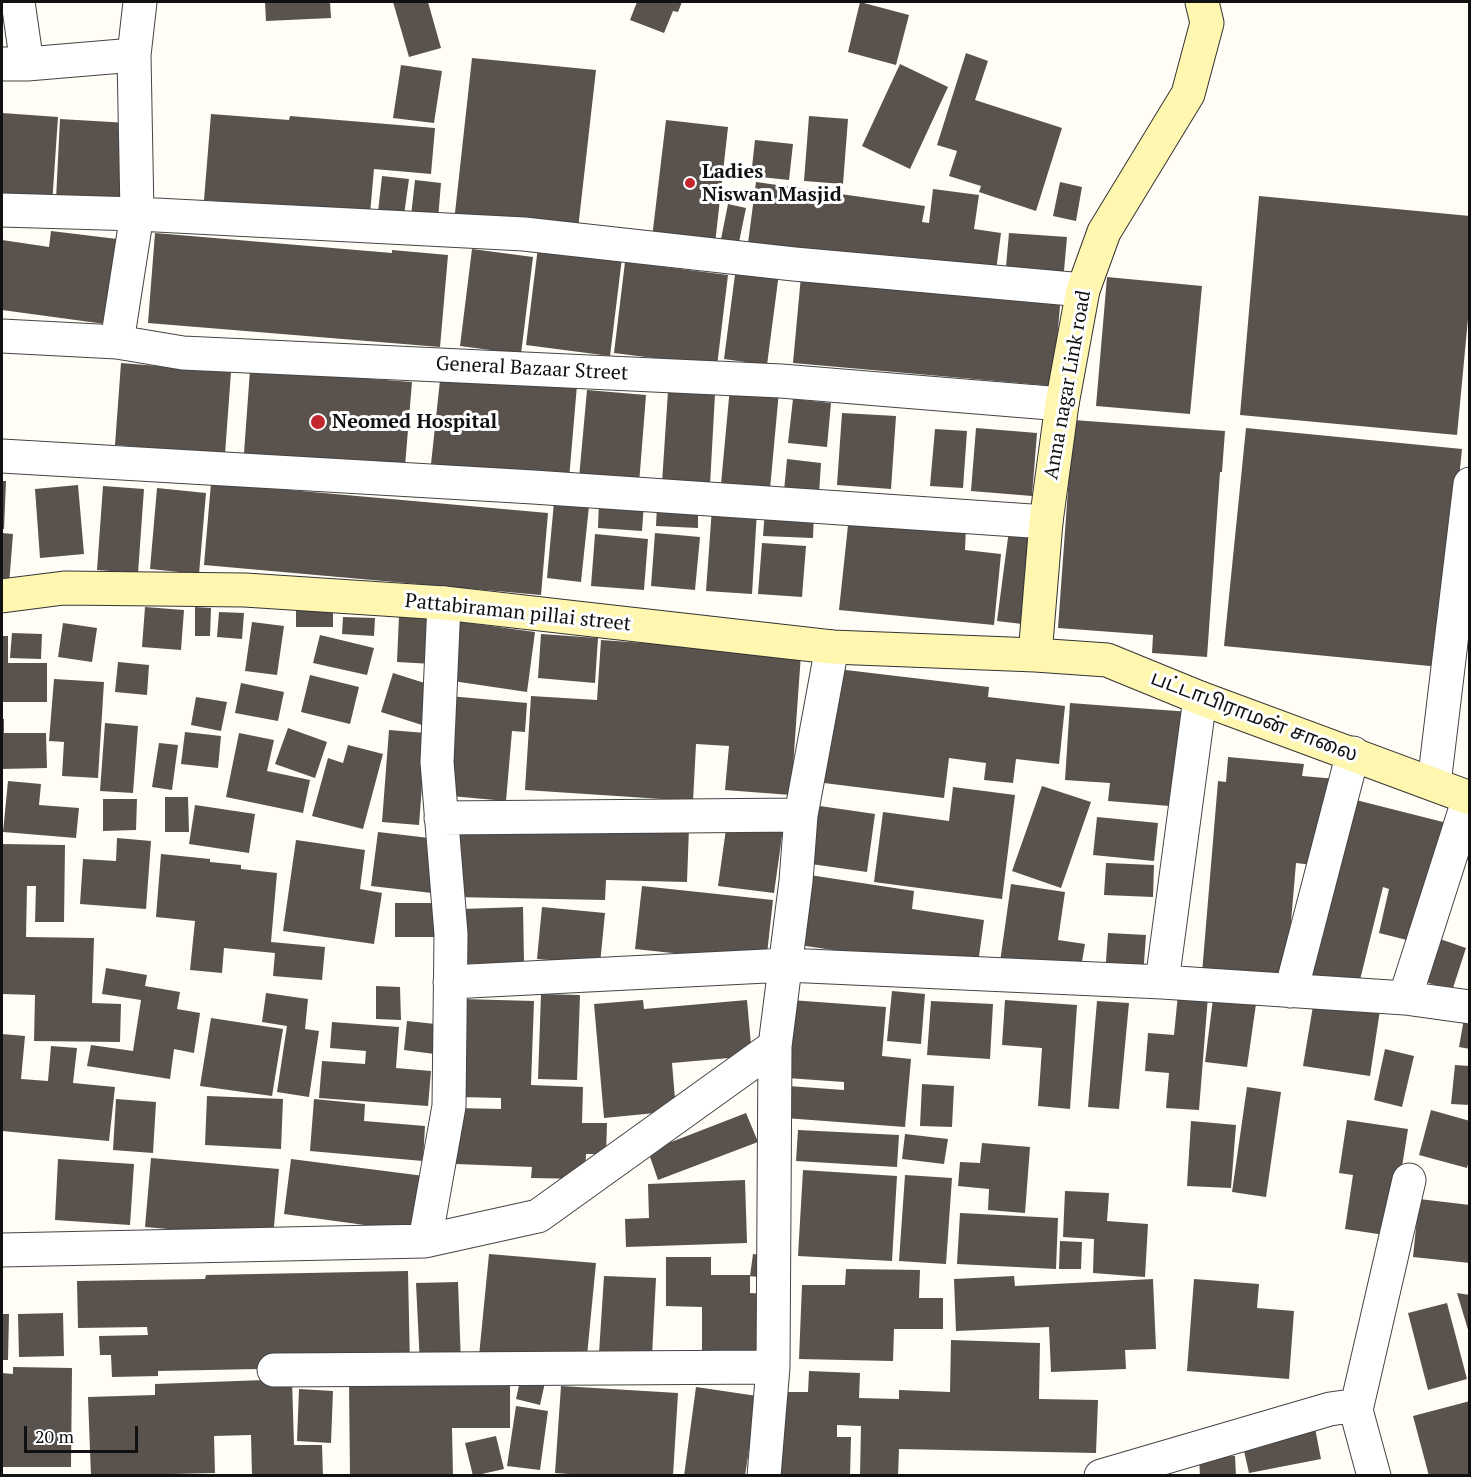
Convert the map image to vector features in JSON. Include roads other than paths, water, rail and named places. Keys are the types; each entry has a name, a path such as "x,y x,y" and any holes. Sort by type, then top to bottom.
{"street":[{"path":"18,2 14,64 134,55"},
{"path":"117,342 137,214 134,55 140,2"},
{"name":"Anna nagar Link road","path":"1035,655 1046,522 1062,404 1083,290 1104,232 1188,94 1206,9"},
{"path":"2,210 137,214 524,234 794,264 1083,290"},
{"name":"General Bazaar Street","path":"2,336 117,342 183,353 781,381 1062,404"},
{"path":"2,456 557,489 1046,522"},
{"path":"1434,784 1470,484"},
{"name":"Pattabiraman pillai street","path":"2,596 64,588 245,590 444,603 832,647 1035,655"},
{"path":"425,1241 449,1106 451,934 437,762 444,603"},
{"path":"764,1476 773,1367 775,1046 796,880 801,815 832,647"},
{"name":"பட்டாபிராமன் சாலை","path":"1035,655 1107,660 1200,698 1469,798"},
{"path":"1162,982 1200,698"},
{"path":"1291,991 1353,753"},
{"path":"1405,998 1469,798"},
{"path":"441,818 801,815"},
{"path":"450,982 786,965 1162,982 1405,998 1470,1007"},
{"path":"2,1250 425,1241 538,1216 775,1046"},
{"path":"1374,1476 1356,1410 1409,1180"},
{"path":"274,1371 773,1367"},
{"path":"1101,1476 1330,1409 1344,1407 1356,1410"}],"place":[{"name":"Ladies Niswan Masjid","path":"690,183"},
{"name":"Neomed Hospital","path":"318,422"}]}
